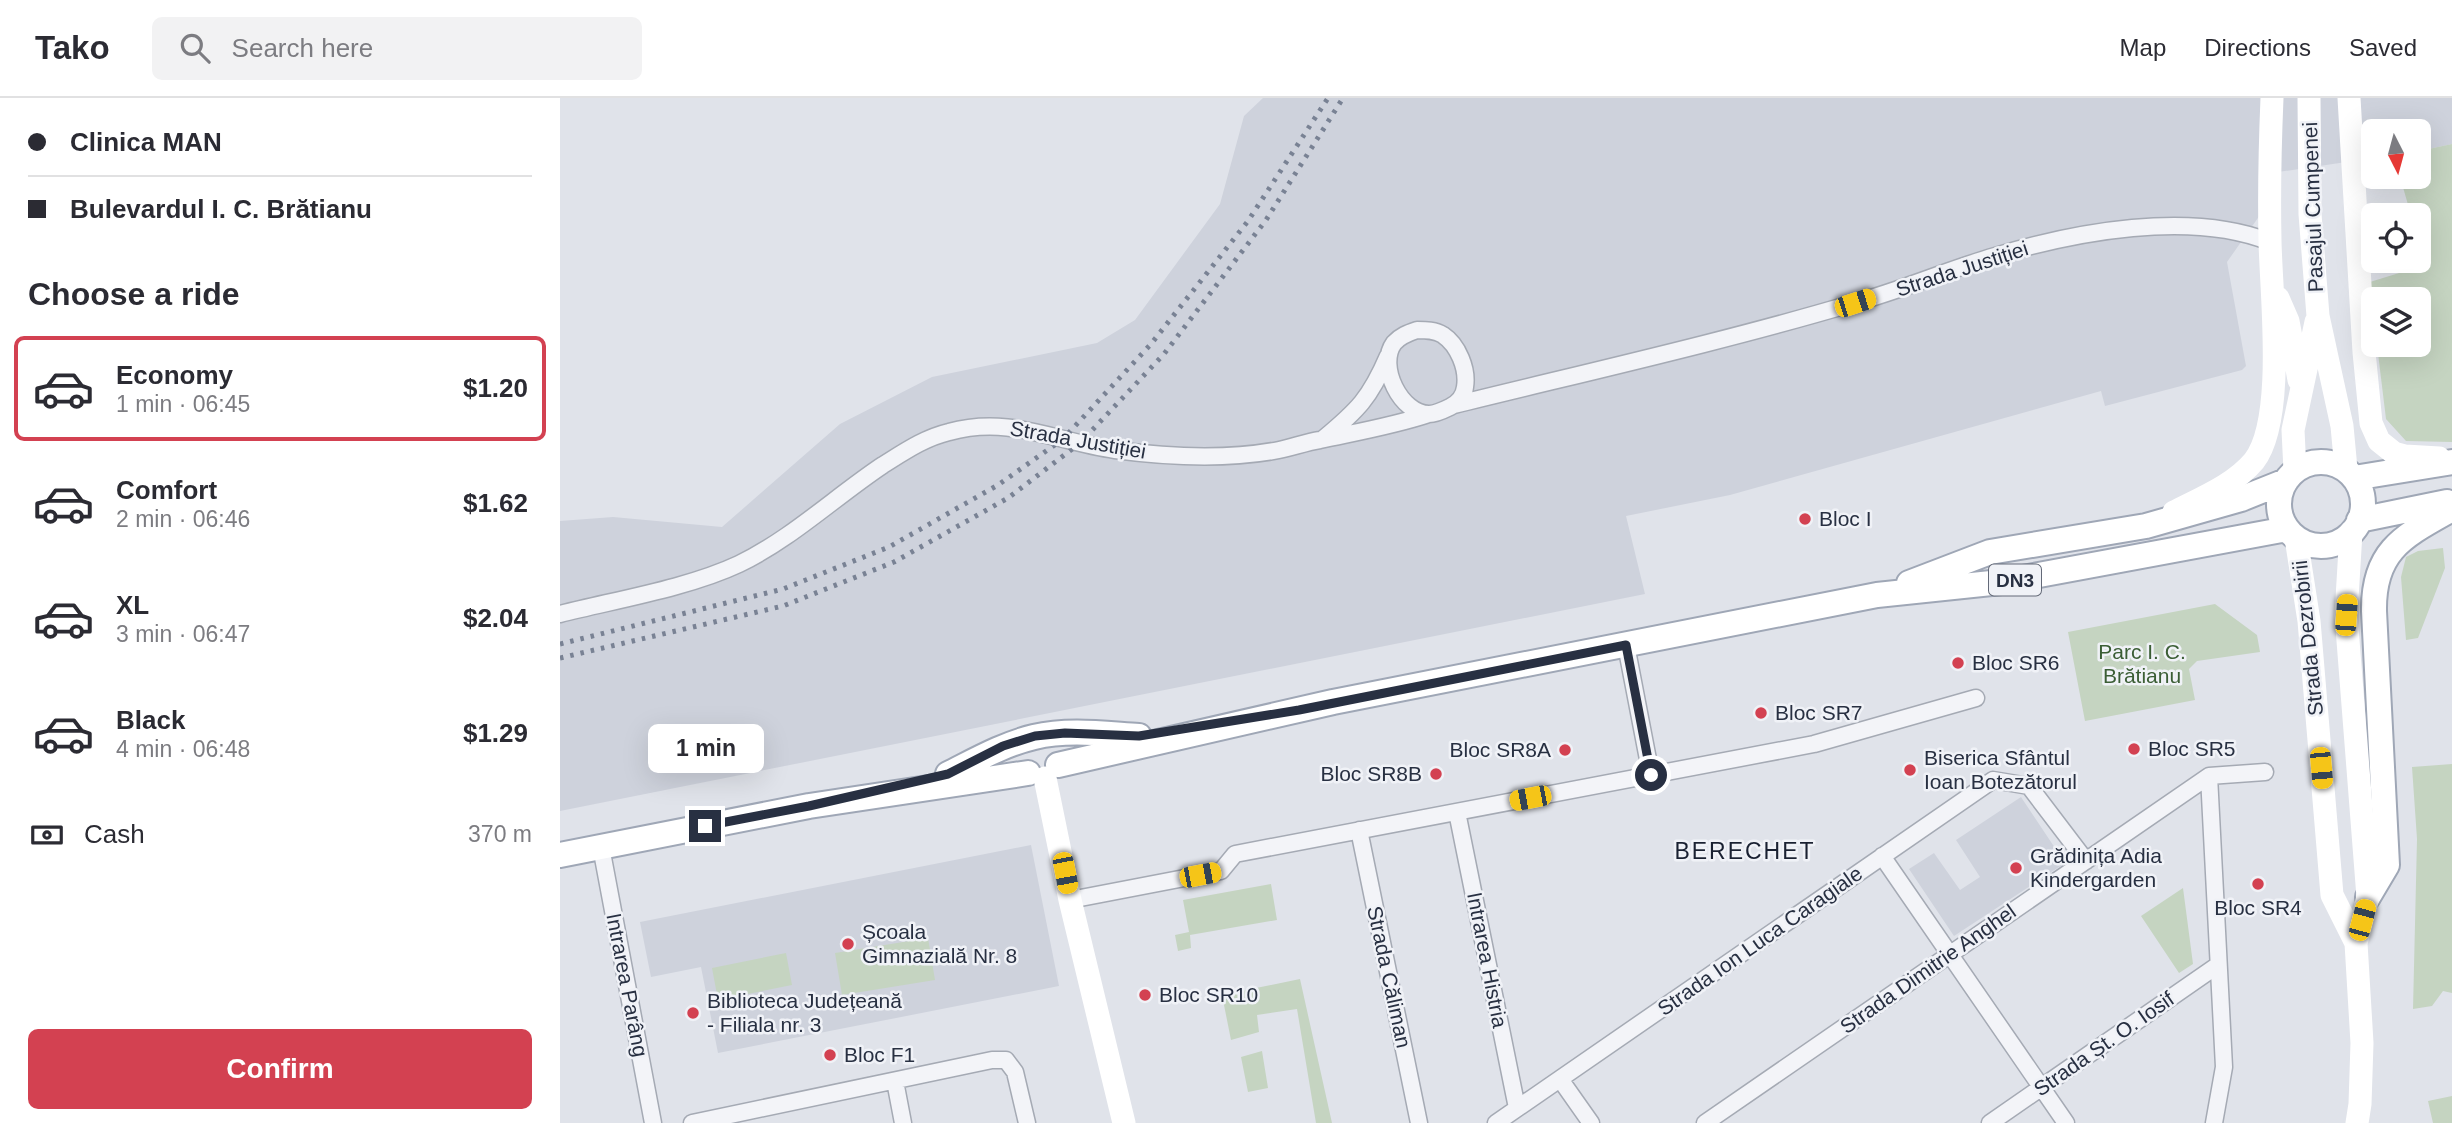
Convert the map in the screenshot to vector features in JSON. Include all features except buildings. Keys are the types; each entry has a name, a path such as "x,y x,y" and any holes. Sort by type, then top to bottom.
{"main road":[{"path":"2146,526 2228,483 2244,471 2261,449 2270,422 2273,289 2270,243 2272,98"},
{"name":"Pasajul Cumpenei","path":"2309,98 2310,214 2318,316"},
{"path":"2349,98 2361,301"},
{"path":"2273,289 2288,321 2301,391"},
{"path":"2291,533 2281,518 2280,492 2290,476 2293,430 2318,316"},
{"path":"2318,316 2350,474 2361,495 2355,526"},
{"path":"2342,426 2363,357"},
{"path":"2364,357 2371,423 2379,441 2395,453 2405,456 2452,461"},
{"name":"DN3","path":"1877,595 1990,552 2146,526 2241,499 2307,465 2320,462 2333,464 2350,474 2452,461"},
{"name":"DN3","path":"560,855 1042,764 1877,595 2001,582 2291,533 2309,544 2325,546 2339,541 2355,526 2452,501"},
{"path":"2368,897 2387,865 2374,611 2376,578 2381,564 2399,542 2417,528 2452,509"},
{"name":"Strada Dezrobirii","path":"2355,526 2346,615 2368,897 2356,943 2362,1043 2357,1123"},
{"name":"Strada Dezrobirii","path":"2291,533 2309,621 2332,895 2356,943"},
{"name":"DN3","path":"809,806 948,774 1042,764 1139,736 1299,710"},
{"path":"948,774 1003,746 1035,736 1065,733 1139,736"},
{"path":"1042,764 1070,900 1124,1123"}],"street":[{"name":"Strada Justiției","path":"1454,405 1855,303 2038,244 2126,229 2189,226 2253,235 2270,243"},
{"path":"1323,439 1353,414 1369,395 1390,350 1395,341 1417,330 1430,330 1444,335 1459,356 1466,379 1464,394 1454,405 1442,411 1429,414 1416,410 1398,391 1389,372 1390,350"},
{"name":"Strada Justiției","path":"560,614 696,580 738,564 775,542 915,444 949,432 985,425 1018,427 1113,450 1150,454 1214,455 1279,450 1389,426 1429,414"},
{"path":"1626,645 1651,775"},
{"path":"1070,900 1220,871 1235,854 1814,744 1976,698"},
{"path":"2214,1123 2224,1067 2209,776 2265,772"},
{"name":"Strada Dimitrie Anghel","path":"1705,1123 2209,776"},
{"name":"Strada Ion Luca Caragiale","path":"1496,1123 1993,780 2029,786 2086,861"},
{"name":"Intrarea Histria","path":"1457,812 1517,1108"},
{"name":"Strada Căliman","path":"1359,831 1419,1123"},
{"name":"Intrarea Parâng","path":"601,847 653,1123"},
{"path":"1882,856 2066,1123"},
{"name":"Strada Șt. O. Iosif","path":"1990,1123 2218,965"},
{"path":"692,1123 992,1060 1006,1060 1016,1072 1027,1123"},
{"path":"1560,1079 1591,1123"},
{"path":"895,1081 903,1123"}],"shaded area":[{"path":"1263,98 2452,98 2452,144 2431,148 2431,119 2361,119 2361,160 2265,174 2260,215 2227,262 2246,366 2242,370 2105,406 2101,391 1730,495 1626,516 1645,594 560,811 560,521 613,517 722,527 840,424 932,377 1097,343 1135,320 1220,204 1244,116"},
{"name":"Grădinița Adia Kindergarden","path":"2021,797 2065,863 1954,936 1909,869 1934,853 1960,890 1980,877 1956,840"},
{"name":"Școala Gimnazială Nr. 8","path":"1031,845 1059,986 718,1053 701,967 651,977 640,922"}],"green space":[{"path":"2452,144 2452,442 2406,441 2386,419 2378,357 2431,357 2431,287 2371,287 2370,282 2399,273 2431,273 2431,203 2408,203 2403,189 2431,189 2431,148"},
{"path":"2443,548 2445,568 2418,638 2406,640 2401,577 2406,557 2418,551"},
{"name":"Parc I. C. Brătianu","path":"2215,604 2257,635 2260,652 2197,661 2189,669 2195,700 2085,721 2068,632"},
{"path":"2452,764 2452,993 2443,991 2432,1006 2413,1009 2417,839 2412,767"},
{"path":"1271,884 1277,920 1190,935 1191,948 1178,951 1175,935 1189,932 1183,900"},
{"path":"2183,888 2193,964 2179,973 2141,916"},
{"path":"928,938 935,980 842,995 835,953"},
{"path":"786,953 792,985 718,1000 712,968"},
{"path":"1300,979 1332,1123 1316,1123 1297,1009 1257,1015 1259,1032 1231,1040 1222,995"},
{"path":"1262,1051 1268,1088 1248,1092 1241,1057"},
{"path":"2452,1096 2452,1123 2433,1123 2428,1101"}],"railway":[{"path":"560,644 783,589 889,547 998,485 1063,439 1151,344 1248,221 1328,98"},
{"path":"560,658 783,606 894,562 1008,498 1080,443 1164,354 1266,220 1343,98"}],"place":[{"name":"Bloc I","path":"1805,519"},
{"name":"Bloc SR6","path":"1958,663"},
{"name":"Bloc SR7","path":"1761,713"},
{"name":"Bloc SR5","path":"2134,749"},
{"name":"Bloc SR8A","path":"1565,750"},
{"name":"Biserica Sfântul Ioan Botezătorul","path":"1910,770"},
{"name":"Bloc SR8B","path":"1436,774"},
{"name":"Grădinița Adia Kindergarden","path":"2016,868"},
{"name":"Bloc SR4","path":"2258,884"},
{"name":"Școala Gimnazială Nr. 8","path":"848,944"},
{"name":"Bloc SR10","path":"1145,995"},
{"name":"Biblioteca Județeană - Filiala nr. 3","path":"693,1013"},
{"name":"Bloc F1","path":"830,1055"}],"district":[{"name":"BERECHET","path":"1745,851"}],"route":[{"path":"705,826 809,806 948,774 1003,746 1035,736 1065,733 1139,736 1299,710 1626,645 1651,775"}]}
